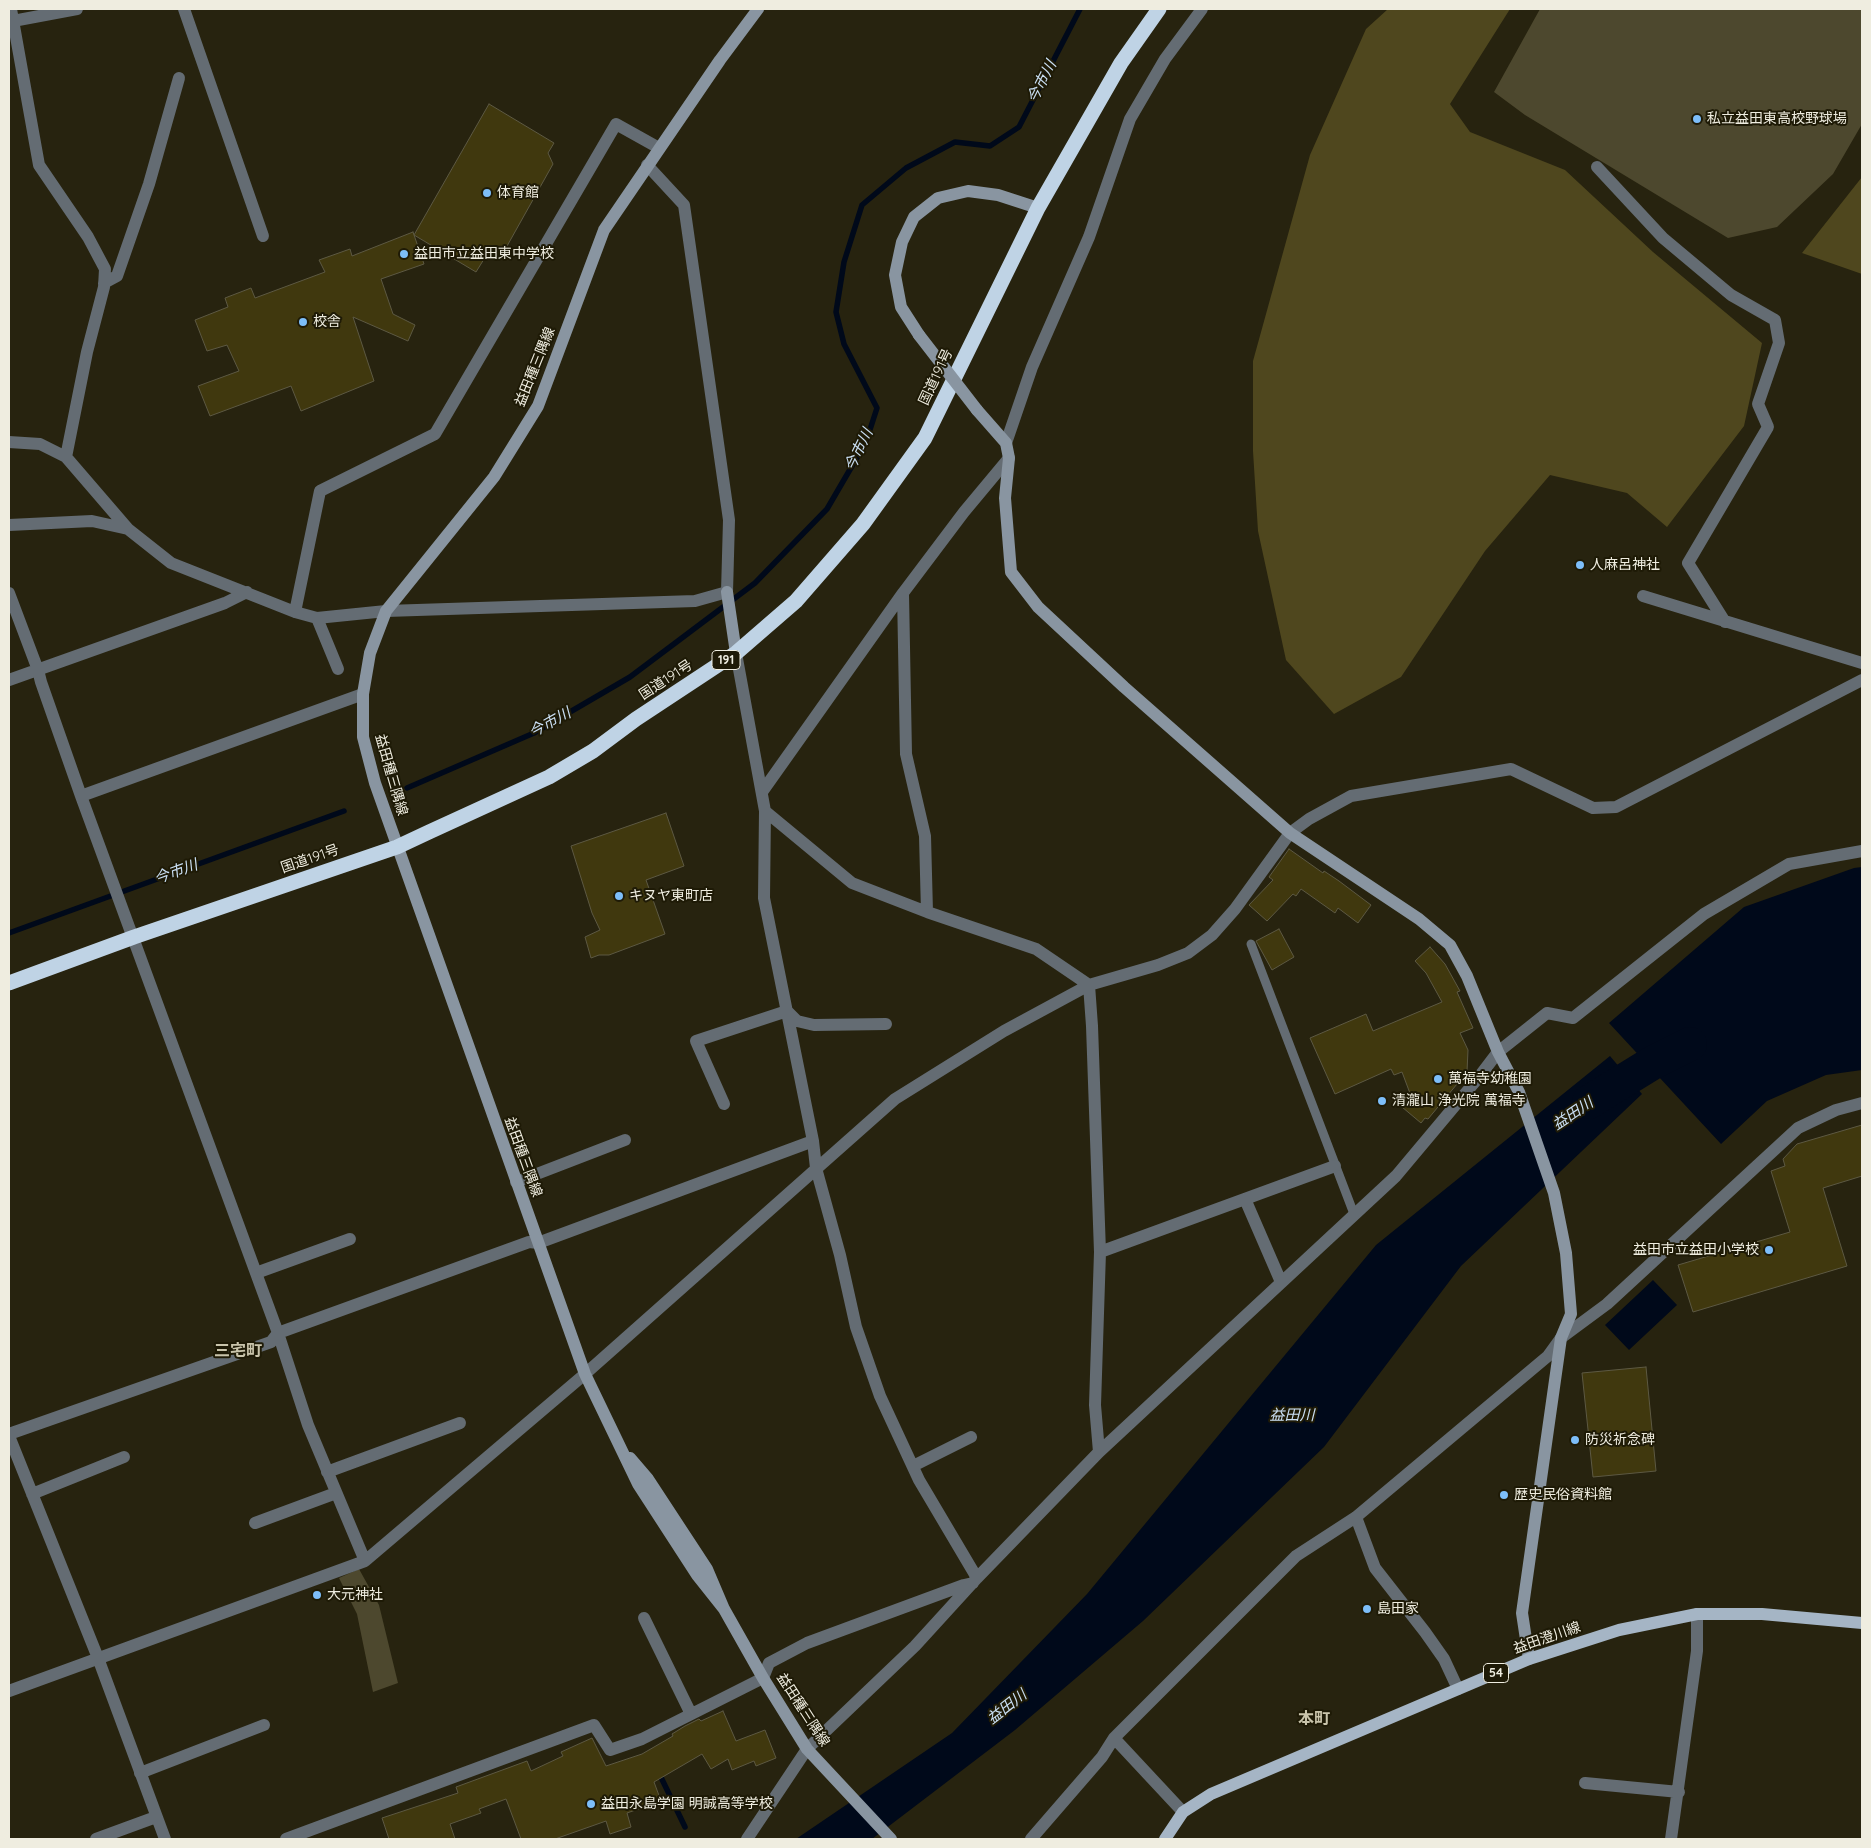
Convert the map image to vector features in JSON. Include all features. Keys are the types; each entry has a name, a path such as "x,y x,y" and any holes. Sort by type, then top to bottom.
{"highway":[{"name":"国道191号","path":"9,983 134,936 397,847 549,778 593,751 636,719 736,654 796,601 863,524 926,438 1038,208 1121,63 1160,9"}],"main road":[{"name":"益田種三隅線","path":"758,9 647,165 604,230 538,406 494,477 386,611 370,653 362,694 363,737 375,783 397,847 585,1374 618,1443 643,1493 697,1575 724,1609 763,1678 808,1749 891,1839"},
{"path":"1038,208 998,196 968,191 938,198 914,217 902,242 895,275 901,307 919,335 977,410 1006,443 1010,458 1005,498 1012,572 1038,607 1052,621 1290,833 1419,919 1450,944 1468,976 1498,1052 1519,1092 1554,1193 1566,1253 1571,1314 1561,1338 1522,1613 1529,1659"},
{"path":"728,592 736,654"},
{"name":"益田澄川線","path":"1165,1839 1183,1812 1211,1794 1529,1659 1619,1630 1697,1614 1762,1614 1862,1623"}],"street":[{"path":"66,456 87,352 104,283 105,269 88,237 39,165 12,15 77,9"},
{"path":"184,9 264,236"},
{"path":"1006,443 1032,367 1089,237 1130,119 1165,59 1202,9"},
{"path":"104,283 117,276 149,184 179,78"},
{"path":"295,612 320,491 434,434 616,124 659,148"},
{"path":"9,442 40,444 66,456 128,529 171,562 295,612 317,618 386,611 695,601 728,592 729,520 684,204 647,165"},
{"path":"1597,167 1663,238 1731,295 1776,320 1779,342 1758,404 1768,427 1688,563 1725,622"},
{"path":"762,792 964,512 1010,458"},
{"path":"9,526 92,521 128,529"},
{"path":"9,680 225,603 247,592"},
{"path":"9,593 38,670 81,796 134,936 278,1333 308,1425 365,1561"},
{"path":"904,594 906,754 925,836 927,912"},
{"path":"1643,596 1862,663"},
{"path":"317,618 338,668"},
{"path":"736,654 765,811 764,898 813,1141 816,1168 840,1255 856,1327 880,1396 919,1480 975,1581"},
{"path":"9,1691 365,1561 585,1374 895,1099 1004,1031 1089,984 1158,965 1188,953 1212,935 1235,909 1290,833 1310,819 1351,796 1511,769 1593,808 1616,807 1862,680"},
{"path":"81,796 362,694"},
{"path":"765,811 852,883 927,912 1036,949 1089,984"},
{"path":"748,1839 808,1749 916,1646 975,1581 1099,1452 1396,1176 1480,1077 1498,1052 1547,1013 1573,1018 1704,914 1789,864 1862,851"},
{"path":"1089,984 1100,1252 1095,1405 1099,1452"},
{"path":"787,1011 797,1021 814,1025 886,1024"},
{"path":"724,1104 696,1042 787,1011"},
{"path":"1031,1839 1102,1757 1114,1738 1296,1556 1356,1517 1548,1356 1561,1338 1607,1304 1798,1128 1836,1110 1862,1103"},
{"path":"516,1182 625,1140"},
{"path":"165,1839 98,1658 9,1435 271,1342 278,1333 529,1242 538,1243 813,1141"},
{"path":"1100,1252 1335,1166"},
{"path":"1245,1199 1281,1282"},
{"path":"256,1272 350,1239"},
{"path":"328,1472 460,1423"},
{"path":"913,1466 971,1437"},
{"path":"32,1494 124,1457"},
{"path":"255,1523 336,1493"},
{"path":"1356,1517 1375,1568 1444,1659 1458,1689"},
{"path":"286,1839 594,1725 610,1750 642,1739 763,1678 769,1663 806,1643 975,1581"},
{"path":"1671,1839 1698,1651 1697,1614"},
{"path":"644,1618 691,1714"},
{"path":"140,1773 264,1725"},
{"path":"1114,1738 1183,1812"},
{"path":"1585,1783 1678,1792"},
{"path":"96,1839 156,1817"}],"lane":[{"path":"1251,944 1354,1214"}],"shaded area":[{"path":"1388,9 1510,9 1450,104 1470,132 1565,170 1653,252 1762,343 1744,426 1667,527 1627,493 1550,475 1485,551 1401,677 1334,714 1286,660 1258,531 1253,451 1253,361 1310,155 1366,29"},
{"name":"私立益田東高校野球場","path":"1540,9 1862,9 1862,124 1833,174 1777,227 1728,238 1525,115 1494,92"},
{"path":"1862,177 1862,274 1802,253"},
{"path":"359,1569 379,1605 398,1683 373,1692 357,1614 339,1578"}],"water":[{"path":"1862,867 1862,1070 1826,1075 1767,1101 1721,1144 1609,1023 1744,907 1854,868"},
{"name":"益田川","path":"1610,1056 1642,1094 1461,1266 1324,1447 1143,1621 1015,1730 872,1839 796,1839 952,1733 1087,1594 1376,1245"},
{"path":"1653,1280 1677,1305 1629,1350 1605,1325"}],"building":[{"name":"体育館","path":"489,104 554,143 548,153 553,164 502,255 489,251 476,272 414,235"},
{"name":"校舎","path":"413,232 424,264 381,279 393,314 415,325 408,341 353,317 374,381 301,411 291,386 210,416 198,386 239,371 227,345 207,351 195,320 228,307 225,298 251,288 255,298 325,272 319,260 350,249 352,256"},
{"name":"キヌヤ東町店","path":"666,813 684,866 646,880 665,934 609,955 599,955 591,958 585,937 600,930 592,913 571,846"},
{"path":"1289,849 1323,873 1324,871 1339,881 1371,905 1358,923 1338,908 1335,913 1301,889 1296,896 1293,894 1267,921 1249,905 1273,880 1269,877"},
{"path":"1279,929 1294,957 1272,970 1256,941"},
{"path":"1430,947 1445,964 1460,991 1457,992 1473,1028 1460,1033 1468,1050 1467,1072 1428,1119 1425,1118 1421,1123 1402,1107 1411,1096 1402,1072 1394,1075 1391,1069 1335,1094 1310,1038 1366,1014 1373,1031 1442,1002 1426,973 1415,961"},
{"path":"1862,1125 1862,1176 1823,1188 1847,1266 1693,1312 1678,1265 1790,1232 1771,1171 1785,1166 1783,1159 1797,1144"},
{"path":"1646,1367 1656,1471 1593,1477 1582,1373"},
{"path":"723,1711 736,1741 765,1730 776,1758 756,1766 754,1761 732,1770 728,1759 711,1769 702,1754 654,1782 661,1801 627,1813 631,1827 610,1834 606,1821 555,1839 521,1839 506,1799 479,1809 481,1813 450,1824 455,1839 389,1839 382,1818 458,1793 456,1787 527,1761 531,1771 563,1756 561,1752 592,1738 606,1766 642,1754 673,1736 672,1734 685,1726"}],"waterway":[{"name":"今市川","path":"407,788 534,733 630,677 755,583 827,509 866,442 877,408 844,344 836,312 844,262 862,205 906,168 955,142 990,146 1019,127 1080,9"},
{"name":"今市川","path":"9,933 344,811"},
{"name":"益田川","path":"1589,1102 1654,1062 1690,1044"},
{"path":"658,1771 685,1827"}],"place":[{"name":"私立益田東高校野球場","path":"1697,119"},
{"name":"体育館","path":"487,193"},
{"name":"益田市立益田東中学校","path":"404,254"},
{"name":"校舎","path":"303,322"},
{"name":"人麻呂神社","path":"1580,565"},
{"name":"キヌヤ東町店","path":"619,896"},
{"name":"萬福寺幼稚園","path":"1438,1079"},
{"name":"清瀧山 浄光院 萬福寺","path":"1382,1101"},
{"name":"益田市立益田小学校","path":"1769,1250"},
{"name":"防災祈念碑","path":"1575,1440"},
{"name":"歴史民俗資料館","path":"1504,1495"},
{"name":"大元神社","path":"317,1595"},
{"name":"島田家","path":"1367,1609"},
{"name":"益田永島学園 明誠高等学校","path":"591,1804"}],"district":[{"name":"三宅町","path":"238,1351"},
{"name":"本町","path":"1314,1719"}]}
